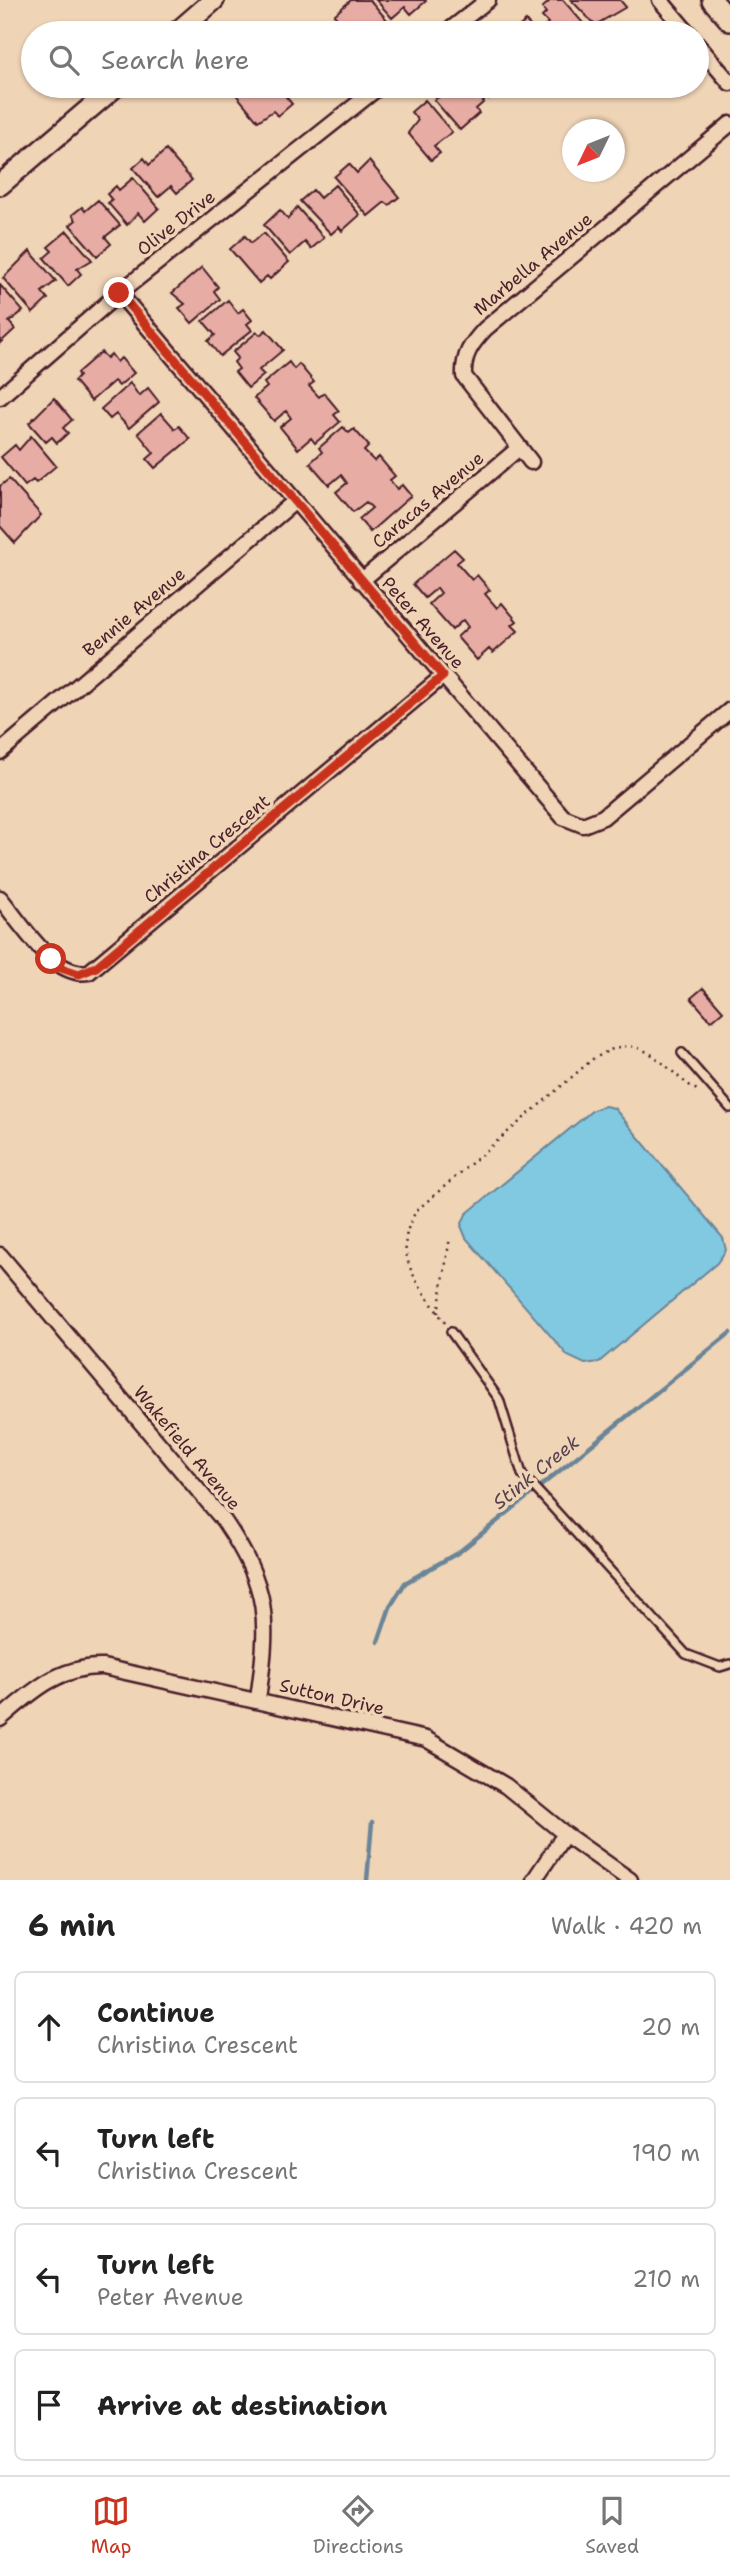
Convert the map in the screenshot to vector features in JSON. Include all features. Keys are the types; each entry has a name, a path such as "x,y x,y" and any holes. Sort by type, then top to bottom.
{"main road":[{"path":"190,21 214,0"},
{"path":"712,0 730,21"},
{"path":"0,186 102,98"}],"street":[{"path":"461,21 488,0"},
{"path":"660,0 678,21"},
{"path":"709,58 730,83"},
{"name":"Olive Drive","path":"0,397 119,293 365,98"},
{"name":"Marbella Avenue","path":"531,462 464,376 463,361 469,346 485,329 730,124"},
{"name":"Peter Avenue","path":"119,293 552,808 572,822 583,825 603,817 730,710"},
{"name":"Caracas Avenue","path":"361,581 519,448"},
{"name":"Bennie Avenue","path":"0,752 293,502"},
{"name":"Christina Crescent","path":"0,898 61,968 79,974 89,972 443,676"},
{"name":"Wakefield Avenue","path":"0,1255 224,1521 252,1566 266,1617 258,1699"},
{"name":"Sutton Drive","path":"0,1719 45,1683 86,1666 122,1670 258,1699 426,1739 506,1786 565,1834 630,1880"},
{"path":"534,1880 565,1834"}],"lane":[{"path":"682,1053 730,1108"},
{"path":"451,1332 499,1399 522,1474 685,1654 720,1667 730,1664"}],"path":[{"path":"451,1332 404,1255 406,1227 417,1210 594,1058 620,1046 647,1050 684,1084 702,1093 711,1086"},
{"path":"438,1313 450,1237"}],"water":[{"path":"605,1106 614,1108 723,1238 726,1250 717,1263 599,1362 585,1364 568,1356 466,1238 461,1226 466,1214 593,1110"}],"building":[{"path":"351,0 370,0 388,21 339,21 334,15"},
{"path":"376,0 426,1 411,14 405,7 392,18"},
{"path":"551,0 563,0 581,21 546,21 542,17 546,13 542,8"},
{"path":"571,0 620,0 626,7 602,21 591,21"},
{"path":"239,98 287,98 292,104 278,116 273,111 258,121"},
{"path":"480,98 484,102 476,109 479,113 460,130 434,100"},
{"path":"425,100 452,132 434,146 440,153 431,160 408,133 418,120 411,112"},
{"path":"166,150 192,180 177,193 171,186 158,197 133,168 144,158 149,165"},
{"path":"369,161 399,197 389,205 385,202 368,216 334,177 349,164 357,173"},
{"path":"133,178 159,208 145,221 138,213 127,225 108,203 112,200 107,194 116,186 119,190"},
{"path":"335,185 360,215 342,231 339,227 331,234 300,201 313,190 320,198"},
{"path":"98,200 120,225 105,237 111,244 97,256 70,225 76,220 72,215 82,207 85,211"},
{"path":"297,207 324,238 311,249 305,242 290,255 264,225 280,210 288,219"},
{"path":"67,231 92,260 77,269 81,274 68,286 44,258 52,251 48,247"},
{"path":"264,233 289,262 270,279 267,276 259,283 230,249 245,236 251,243"},
{"path":"30,251 56,281 42,292 48,299 33,313 3,278"},
{"path":"202,267 218,287 214,291 220,299 192,323 179,308 185,304 172,293"},
{"path":"0,285 23,311 9,322 15,329 0,343"},
{"path":"228,300 238,313 243,309 252,320 247,324 252,330 220,356 208,341 215,335 203,321"},
{"path":"266,330 283,350 259,370 264,375 248,388 235,372 239,369 234,362 238,358 233,352 257,332 260,335"},
{"path":"101,352 107,358 111,354 117,362 121,358 134,373 119,386 114,381 91,401 74,381 79,376 77,373"},
{"path":"289,362 294,369 299,364 314,382 309,386 319,397 324,393 339,411 334,415 340,422 315,443 311,438 298,449 280,427 291,418 286,411 274,421 254,398 267,387 264,383"},
{"path":"130,383 139,396 148,388 159,402 129,428 116,414 110,419 101,409"},
{"path":"54,398 72,420 63,428 68,433 57,443 52,437 46,442 29,423"},
{"path":"161,413 175,429 179,426 190,439 155,468 147,459 154,453 138,433"},
{"path":"343,427 349,433 354,429 369,446 364,451 374,461 379,457 395,476 390,480 397,489 402,485 411,496 370,532 359,519 372,508 366,502 353,512 336,492 347,483 341,475 329,485 310,463 322,452 319,448"},
{"path":"31,436 56,466 36,483 33,480 25,486 1,457 15,445 19,450"},
{"path":"9,479 41,515 15,543 0,526 0,486"},
{"path":"454,549 463,558 457,563 472,580 477,575 490,590 485,594 497,608 502,603 517,621 512,625 518,631 493,653 489,649 477,660 457,637 468,627 463,620 452,630 429,604 441,593 437,588 425,598 413,584"},
{"path":"703,988 723,1011 711,1021 691,998"}],"waterway":[{"name":"Stink Creek","path":"378,1642 390,1607 405,1583 459,1552 730,1333"},
{"name":"Stink Creek","path":"367,1880 372,1822"}],"route":[{"path":"51,959 61,968 79,974 96,967 443,676 293,502 119,293"}]}
